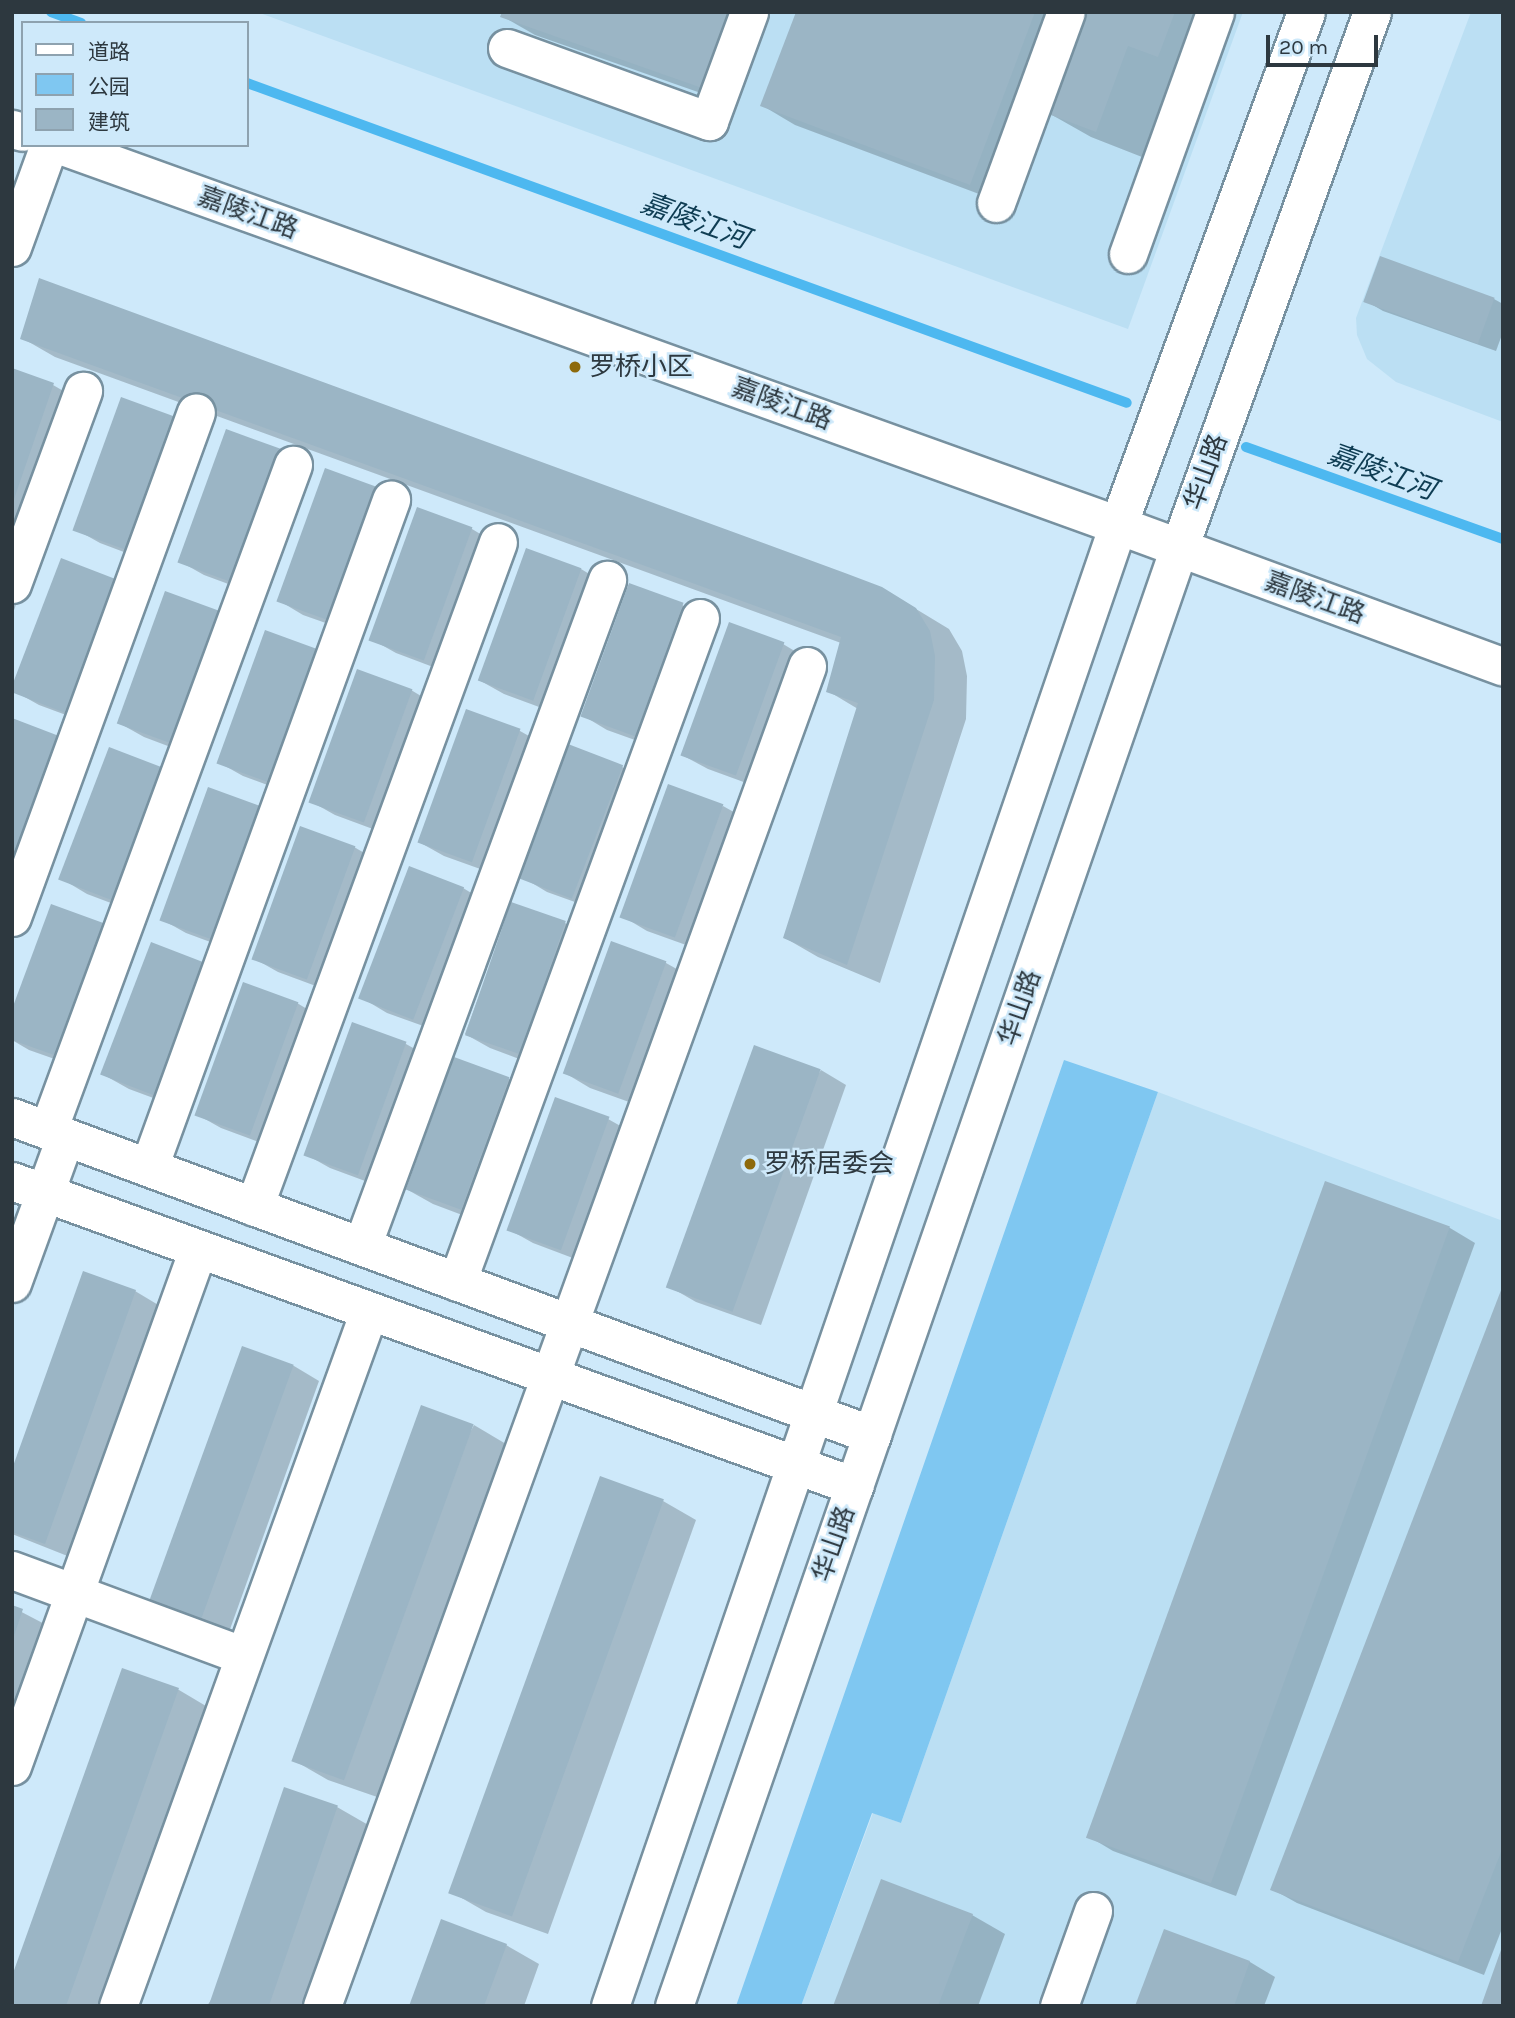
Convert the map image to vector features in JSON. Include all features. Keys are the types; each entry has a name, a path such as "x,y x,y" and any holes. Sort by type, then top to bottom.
{"street":[{"path":"507,48 709,121 749,12"},
{"path":"996,203 1066,12"},
{"path":"1128,254 1215,12"},
{"path":"610,2006 1118,525 1306,12"},
{"name":"华山路","path":"674,2006 1179,548 1372,12"},
{"path":"12,247 48,147"},
{"name":"嘉陵江路","path":"66,147 1118,525 1503,667"},
{"path":"12,584 83,391"},
{"path":"12,917 196,412"},
{"path":"12,1283 28,1187 56,1133 293,465"},
{"path":"149,1167 391,500"},
{"path":"254,1206 498,542"},
{"path":"362,1246 607,580"},
{"path":"457,1282 699,618"},
{"path":"322,2006 807,666"},
{"path":"12,1117 872,1435"},
{"path":"28,1187 854,1486"},
{"path":"12,1766 198,1249"},
{"path":"118,2006 369,1311"},
{"path":"12,1570 244,1657"},
{"path":"1059,2006 1093,1911"}],"shaded area":[{"path":"257,12 1243,12 1128,329"},
{"path":"1471,12 1503,12 1503,422 1396,382 1367,359 1357,335 1356,318"},
{"path":"1158,1092 1503,1221 1503,2006 801,2006 873,1813 901,1823"}],"green space":[{"path":"1064,1060 1158,1092 901,1823 872,1813 801,2006 736,2006"}],"building":[{"path":"502,12 729,12 702,88 500,17"},
{"path":"796,12 1035,12 970,185 760,106"},
{"path":"1080,12 1175,12 1158,57 1128,46 1096,132 1043,112"},
{"path":"1380,256 1495,298 1478,344 1363,302"},
{"path":"39,278 845,573 882,587 916,608 930,631 935,656 934,700 847,965 783,938 858,703 826,692 841,637 20,339"},
{"path":"12,368 54,383 13,502 12,502"},
{"path":"121,397 176,417 128,551 72,530"},
{"path":"226,429 281,449 232,582 177,562"},
{"path":"325,468 380,488 332,622 276,601"},
{"path":"417,507 472,527 424,661 368,640"},
{"path":"526,548 581,568 533,701 478,680"},
{"path":"61,558 116,579 65,713 12,692 12,686"},
{"path":"629,583 684,603 635,736 580,716"},
{"path":"165,591 220,611 172,744 117,723"},
{"path":"729,622 784,642 736,776 680,755"},
{"path":"265,630 320,650 272,784 216,763"},
{"path":"357,669 412,689 364,823 308,802"},
{"path":"466,709 521,729 472,862 417,842"},
{"path":"12,718 59,736 13,862 12,862"},
{"path":"568,744 623,765 572,899 517,878"},
{"path":"109,747 163,768 112,900 58,880"},
{"path":"668,784 723,804 675,938 619,917"},
{"path":"208,787 263,807 215,941 159,920"},
{"path":"300,826 355,846 307,980 251,959"},
{"path":"409,866 464,887 413,1020 358,999"},
{"path":"511,902 566,921 520,1054 465,1035"},
{"path":"51,904 106,924 57,1056 12,1040 12,1009"},
{"path":"611,941 666,961 618,1094 563,1073"},
{"path":"151,942 206,963 155,1096 100,1075"},
{"path":"243,982 298,1002 250,1136 194,1115"},
{"path":"352,1022 407,1042 358,1175 303,1155"},
{"path":"754,1045 821,1069 732,1312 666,1287"},
{"path":"454,1057 509,1077 461,1210 406,1189"},
{"path":"555,1097 610,1117 561,1250 506,1230"},
{"path":"1325,1181 1450,1226 1211,1883 1086,1838"},
{"path":"83,1271 136,1290 45,1544 12,1532 12,1469"},
{"path":"1503,1285 1503,1847 1458,1962 1270,1890"},
{"path":"242,1346 294,1365 201,1619 150,1600"},
{"path":"421,1405 474,1424 344,1780 291,1761"},
{"path":"600,1476 664,1499 512,1916 448,1893"},
{"path":"12,1605 23,1609 13,1639 12,1639"},
{"path":"122,1668 179,1688 66,2006 12,2006 12,1976"},
{"path":"284,1787 338,1806 269,2006 209,2006"},
{"path":"881,1879 973,1914 938,2006 833,2006"},
{"path":"441,1919 507,1944 484,2006 409,2006"},
{"path":"1164,1929 1250,1961 1234,2006 1135,2006"},
{"path":"1502,1947 1503,2006 1481,2006"}],"waterway":[{"name":"嘉陵江河","path":"51,12 76,21"},
{"name":"嘉陵江河","path":"248,83 1127,403"},
{"name":"嘉陵江河","path":"1246,447 1503,539"}],"place":[{"name":"罗桥小区","path":"575,367"},
{"name":"罗桥居委会","path":"750,1164"}]}
